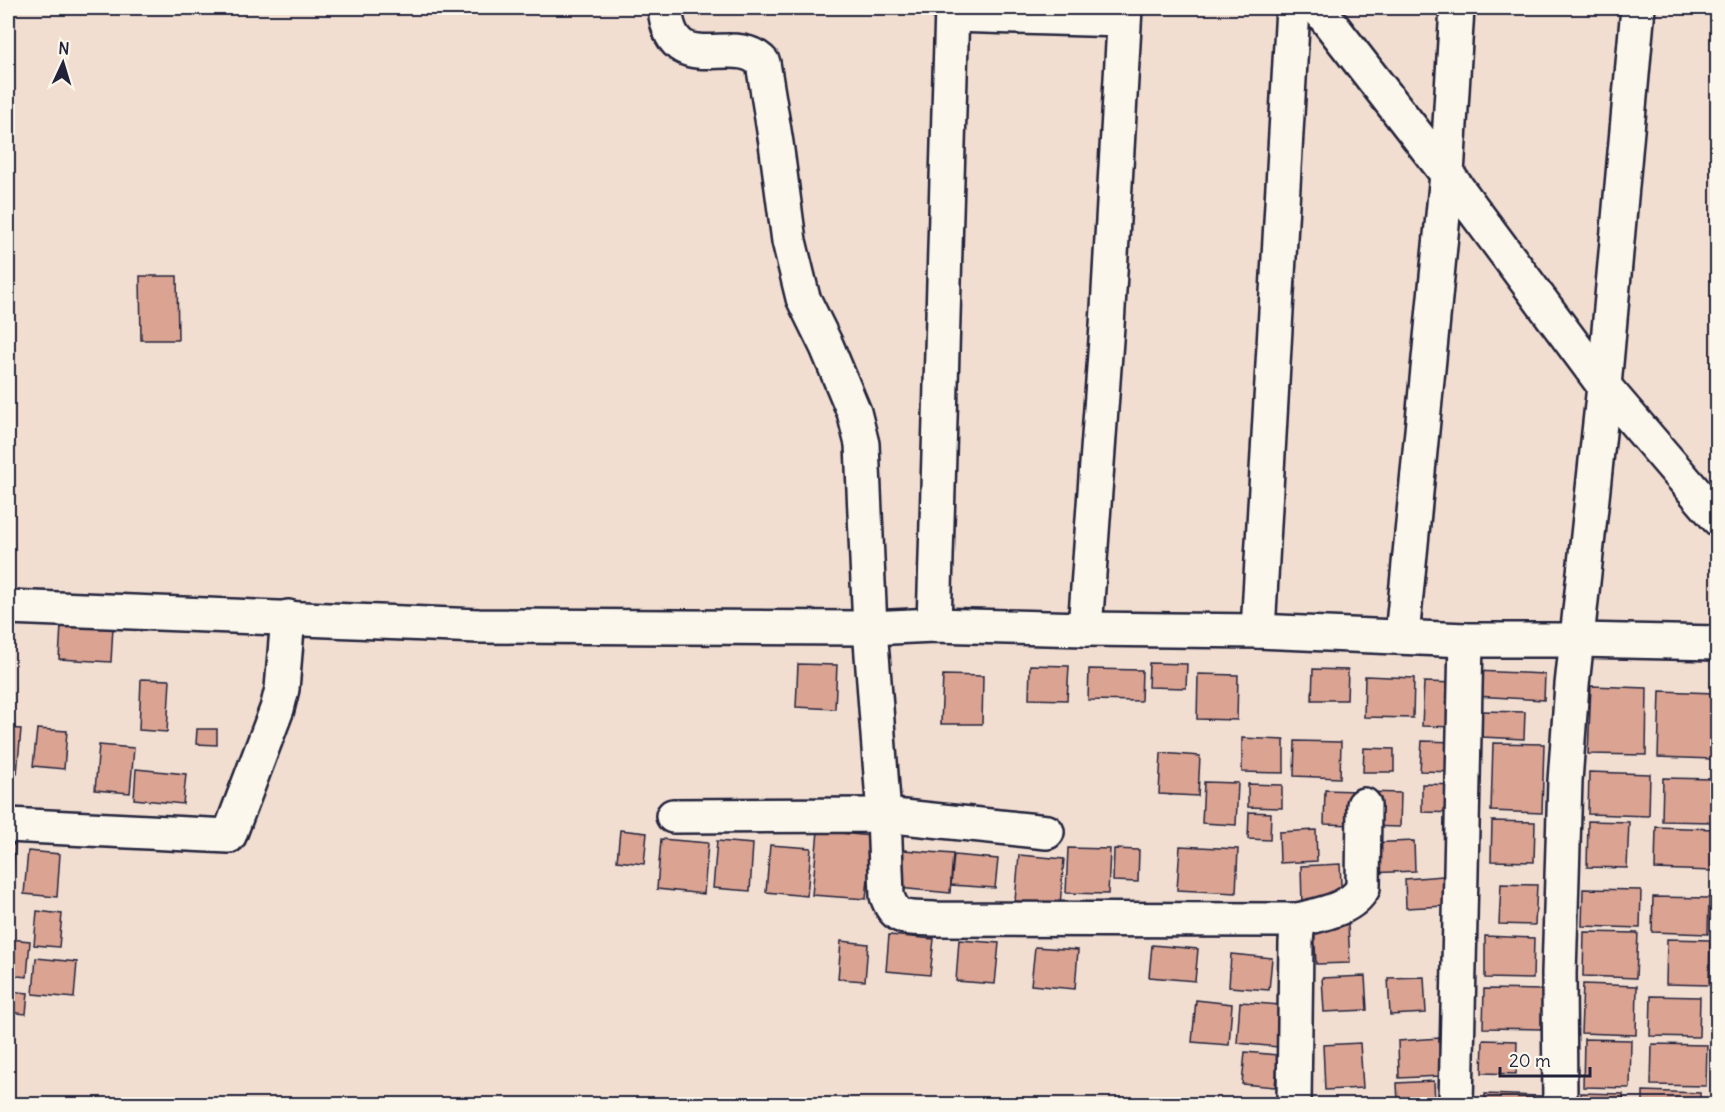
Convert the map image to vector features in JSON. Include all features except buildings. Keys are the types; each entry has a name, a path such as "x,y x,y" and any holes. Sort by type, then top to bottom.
{"street":[{"path":"665,8 670,33 682,46 705,51 747,53 754,55 762,63 776,143 789,241 803,298 854,412 861,444 887,896 891,909 896,914 907,917 1298,920 1336,909 1358,898 1363,888 1364,805"},
{"path":"1258,631 1293,8"},
{"path":"1318,8 1447,174 1604,386 1718,519"},
{"path":"1402,636 1447,174 1457,8"},
{"path":"1560,1104 1559,973 1565,781 1572,685 1604,386 1638,8"},
{"path":"934,625 952,11 1124,14 1107,326 1085,629"},
{"path":"8,607 479,626 870,628 934,625 1258,631 1466,640 1718,643"},
{"path":"8,825 229,836 277,709 282,689 288,617"},
{"path":"1456,1104 1466,640"},
{"path":"673,816 884,815 1047,832"},
{"path":"1294,1104 1298,920"}]}
